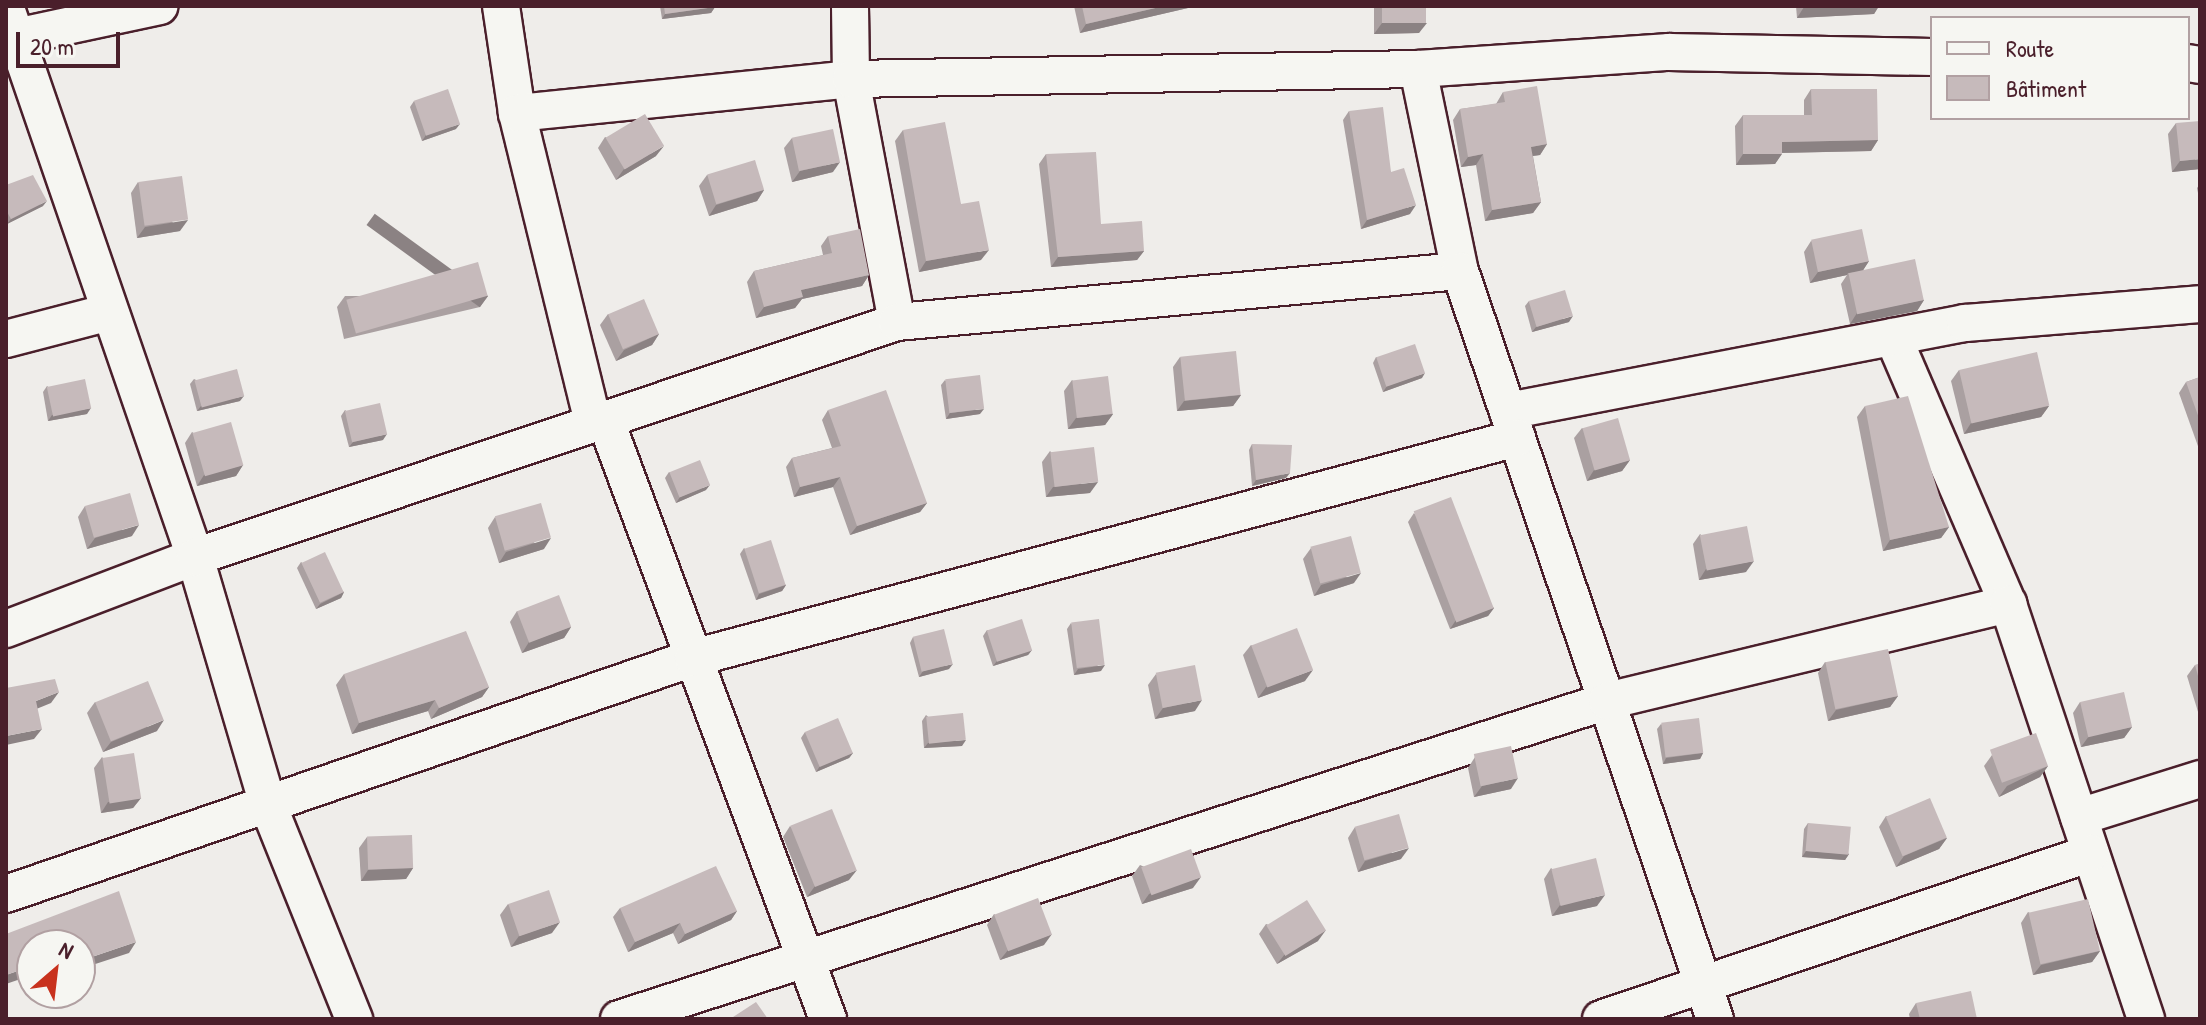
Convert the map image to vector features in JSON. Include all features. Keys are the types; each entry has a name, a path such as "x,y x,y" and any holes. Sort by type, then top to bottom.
{"street":[{"path":"160,6 9,28 195,557 268,805 354,1019"},
{"path":"501,6 517,113 599,421 693,658 828,1019"},
{"path":"850,6 851,79 897,322"},
{"path":"517,113 851,79 1418,69 1669,52 1930,57"},
{"path":"1418,69 1460,271 1715,1019"},
{"path":"6,629 195,557 897,322 1460,271"},
{"path":"6,894 693,658 1513,425 1965,323 2200,304"},
{"path":"6,339 110,312"},
{"path":"1893,337 2008,604 2146,1019"},
{"path":"619,1019 1607,701 2008,604"},
{"path":"2079,817 2200,779"},
{"path":"1601,1019 2091,853"}],"building":[{"path":"664,6 715,6 715,7 665,14"},
{"path":"1082,6 1164,6 1086,24"},
{"path":"1382,6 1426,6 1426,23 1382,23"},
{"path":"1537,86 1547,144 1531,147 1541,202 1492,210 1483,154 1468,157 1460,109 1505,102 1503,92"},
{"path":"448,89 460,124 426,136 414,101"},
{"path":"1811,89 1877,89 1878,140 1782,142 1782,154 1743,154 1743,115 1812,115"},
{"path":"1383,107 1391,172 1404,168 1416,205 1367,220 1349,111"},
{"path":"645,114 664,146 625,169 606,138"},
{"path":"2200,121 2200,159 2180,161 2176,123"},
{"path":"945,122 961,204 979,201 989,250 926,261 903,130"},
{"path":"833,129 840,162 799,171 792,138"},
{"path":"1096,152 1101,224 1142,221 1144,251 1058,257 1046,154"},
{"path":"755,160 764,190 716,204 707,175"},
{"path":"33,175 47,201 11,219 6,210 6,185"},
{"path":"182,176 188,220 145,226 138,182"},
{"path":"860,229 869,275 801,290 803,297 764,307 754,271 832,253 828,236"},
{"path":"1862,229 1869,261 1818,272 1811,240"},
{"path":"1915,259 1924,300 1857,314 1848,273"},
{"path":"478,262 488,296 356,333 346,300"},
{"path":"1565,290 1573,316 1537,327 1529,301"},
{"path":"644,299 659,334 623,349 608,314"},
{"path":"1415,344 1425,373 1386,387 1376,357"},
{"path":"1236,351 1241,395 1185,401 1180,357"},
{"path":"2037,352 2049,406 1971,424 1959,370"},
{"path":"237,369 244,396 202,407 194,380"},
{"path":"980,375 984,409 949,413 945,379"},
{"path":"1108,376 1113,414 1077,418 1072,380"},
{"path":"2200,377 2200,421 2186,382"},
{"path":"85,379 91,408 53,416 47,387"},
{"path":"886,390 927,503 857,526 840,477 800,487 792,458 841,446 828,410"},
{"path":"1908,396 1949,527 1890,540 1865,406"},
{"path":"380,403 387,434 352,442 345,411"},
{"path":"1618,418 1630,460 1595,470 1582,428"},
{"path":"231,422 243,465 205,476 193,433"},
{"path":"1252,444 1292,445 1290,473 1256,480"},
{"path":"1094,447 1098,482 1055,487 1050,452"},
{"path":"700,460 710,485 680,497 669,472"},
{"path":"130,493 139,525 94,538 85,506"},
{"path":"1451,497 1494,608 1456,622 1414,511"},
{"path":"541,503 551,538 505,551 495,516"},
{"path":"1747,526 1754,561 1707,570 1700,535"},
{"path":"1351,536 1361,573 1320,584 1310,547"},
{"path":"771,540 786,585 759,593 744,549"},
{"path":"325,552 344,592 320,603 301,563"},
{"path":"559,595 571,627 529,643 517,611"},
{"path":"1022,619 1032,650 997,662 987,630"},
{"path":"1099,619 1105,665 1077,668 1071,622"},
{"path":"1297,628 1313,670 1267,688 1251,646"},
{"path":"944,629 953,664 922,672 913,637"},
{"path":"466,631 489,687 439,708 435,700 359,723 344,674"},
{"path":"1888,649 1898,696 1835,709 1825,662"},
{"path":"2200,664 2200,683 2195,665"},
{"path":"1195,665 1202,700 1163,708 1156,673"},
{"path":"55,679 59,692 36,701 42,729 6,736 6,688"},
{"path":"148,681 164,720 111,741 95,702"},
{"path":"2124,692 2132,727 2088,737 2080,702"},
{"path":"963,713 966,740 929,744 926,717"},
{"path":"838,718 853,753 820,767 805,732"},
{"path":"1699,718 1703,753 1666,757 1661,723"},
{"path":"2036,733 2048,766 2002,783 1990,750"},
{"path":"1511,746 1518,778 1481,786 1474,754"},
{"path":"134,753 141,798 110,803 102,758"},
{"path":"1930,798 1947,838 1903,856 1886,817"},
{"path":"832,809 857,870 815,887 790,826"},
{"path":"1399,814 1409,848 1364,860 1355,827"},
{"path":"1808,823 1851,827 1848,855 1806,851"},
{"path":"412,835 413,868 368,870 367,837"},
{"path":"1191,849 1201,877 1151,895 1141,867"},
{"path":"1596,858 1605,895 1561,906 1551,869"},
{"path":"716,866 737,911 685,934 680,923 635,942 620,908"},
{"path":"549,890 560,922 519,936 508,904"},
{"path":"119,891 136,942 96,956 96,929 19,929"},
{"path":"1038,898 1052,934 1008,951 994,915"},
{"path":"2088,899 2100,951 2040,964 2029,913"},
{"path":"1307,900 1326,931 1285,956 1266,925"},
{"path":"16,930 16,972 6,975 6,934"},
{"path":"1971,991 1977,1019 1920,1019 1916,1003"},
{"path":"756,1002 768,1019 730,1019"}]}
